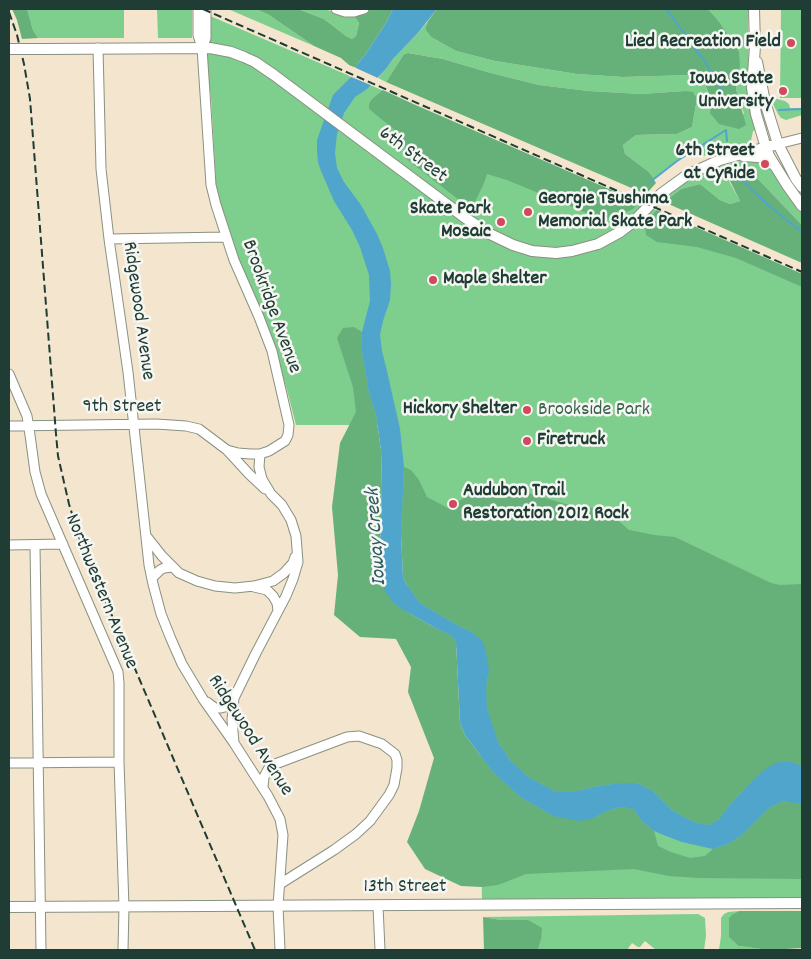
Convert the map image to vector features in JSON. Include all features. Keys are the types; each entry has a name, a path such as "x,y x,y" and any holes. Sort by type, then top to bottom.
{"main road":[{"path":"754,9 755,46 752,88 756,114 766,147 787,185 802,206"},
{"path":"755,46 765,102 778,144 802,187"},
{"name":"6th Street","path":"9,49 212,48 231,52 250,60 274,75 464,217 495,237 532,251 556,253 598,244 620,232 633,222 662,193 687,175 733,156 778,144"},
{"path":"733,156 758,157 775,165"},
{"name":"13th Street","path":"9,907 802,903"}],"street":[{"name":"Brookridge Avenue","path":"198,9 198,35 202,48 211,185 234,260 272,351 289,425 285,441 260,454"},
{"path":"202,48 206,38 206,9"},
{"path":"342,10 354,12 364,9"},
{"name":"Ridgewood Avenue","path":"98,48 101,169 128,372 152,578 161,614 182,664 203,699 263,787 280,819 283,835 278,906 280,950"},
{"path":"778,144 802,138"},
{"path":"109,239 226,237"},
{"name":"Northwestern Avenue","path":"9,374 27,416 34,472 41,494 118,672 124,950"},
{"name":"9th Street","path":"9,426 134,424 186,426 200,429 227,450 271,494"},
{"path":"203,699 215,708 221,708 225,707 234,698 278,611 293,579 298,562 296,536 291,520 262,479 260,454 227,450"},
{"path":"147,537 162,556 179,572 197,581 215,586 235,588 273,581 293,563 298,552"},
{"path":"35,544 41,950"},
{"path":"9,545 63,544"},
{"path":"152,578 160,570 173,567"},
{"path":"254,586 267,590 273,596 277,603 278,611"},
{"path":"234,698 232,720 234,743"},
{"path":"246,761 258,767 266,767 338,740 359,736 382,744 395,754 398,768 394,785 390,795 370,821 334,850 280,884"},
{"path":"9,763 120,762"},
{"path":"263,787 264,777 270,766"},
{"path":"378,906 380,950"}],"green space":[{"path":"12,9 27,9 33,30 38,38 22,39"},
{"path":"27,9 124,9 124,38 38,38 33,30"},
{"path":"157,9 192,9 192,38 158,38"},
{"path":"228,9 256,9 269,15 314,46"},
{"path":"256,9 298,9 324,19 352,39 356,36 359,23 355,17 356,15 369,9 393,9 386,23 356,68 341,58 314,46 269,15"},
{"path":"298,9 325,9 342,15 356,15 355,17 359,23 356,36 352,39 324,19"},
{"path":"437,9 708,9 739,52 740,67 736,89 746,125 739,129 719,124 710,113 711,99 704,82 690,75 623,77 577,74 495,61 456,51 431,37 425,29 428,21"},
{"path":"708,9 748,9 749,89 756,130 753,131 751,141 744,146 699,157 694,150 653,179 649,172 625,154 623,145 636,135 677,134 692,127 697,99 685,91 641,94 589,91 539,85 443,59 408,53 404,54 386,82 378,78 428,21 425,29 431,37 456,51 495,61 577,74 623,77 690,75 704,82 711,100 710,113 744,114 736,89 740,67 717,19"},
{"name":"Lied Recreation Field","path":"781,9 802,9 802,98 780,98"},
{"name":"Brookside Park","path":"208,15 802,274 802,899 482,901 479,668 410,606 387,425 296,425 275,351 238,258 220,204 216,184 211,97 206,61"},
{"path":"408,53 443,59 539,85 589,91 641,94 693,92 697,99 692,127 677,134 636,135 623,145 625,154 649,172 656,183 648,192 643,193 386,82 404,54"},
{"path":"383,90 639,202 633,209 612,219 594,216 507,180 487,174 475,202 468,207 404,157 405,144 396,131 369,109 372,99"},
{"path":"773,98 785,101 789,104 790,108 802,108 802,115 786,120 781,118 773,104"},
{"path":"754,160 760,161 758,164 763,166 765,164 770,168 802,213 802,225 757,178 739,166 726,173 740,201 730,204 720,200 700,184 681,189 664,202 661,201 691,178 721,166"},
{"path":"739,166 757,178 802,225 802,263 664,202 681,189 700,184 720,200 730,204 740,201 726,173 728,167"},
{"path":"657,210 802,274 802,287 736,258 697,247 657,242 646,235 645,226"},
{"path":"354,327 362,332 361,346 369,393 376,415 381,450 380,546 383,583 409,613 451,635 456,641 460,723 465,735 492,771 520,797 553,816 594,818 606,811 621,807 634,809 641,820 654,831 658,846 690,858 705,856 713,849 728,844 743,834 769,808 783,801 802,803 802,879 698,878 669,876 634,869 526,874 498,885 482,887 461,886 425,869 407,842 419,811 434,758 408,692 411,667 396,639 360,637 334,615 338,575 332,507 340,443 356,412 353,387 337,338 343,328"},
{"path":"404,467 411,470 419,480 427,497 448,508 464,498 486,489 511,488 569,505 595,508 612,515 629,530 675,537 771,583 780,585 802,584 802,766 789,761 752,781 719,819 709,825 696,823 672,810 653,791 637,783 619,783 573,792 556,792 527,776 510,760 494,732 486,699 489,671 473,633 420,603 403,577 401,533"},
{"path":"739,911 733,914 739,946 769,950 719,950 721,918 728,912"},
{"path":"739,911 802,911 802,948 769,950 739,946 729,937 729,918"},
{"path":"698,914 705,918 706,936 704,950 656,950 645,941 640,947 632,943 627,950 538,950 541,940 528,920 501,920 483,917"},
{"path":"483,917 501,920 528,920 542,928 538,950 484,950"}],"water":[{"name":"Ioway Creek","path":"393,9 437,9 386,69 367,89 355,97 344,113 337,134 335,153 337,168 377,234 390,271 390,300 380,335 400,429 404,467 401,533 403,577 420,603 473,633 483,642 489,671 486,688 487,708 498,742 510,760 527,776 556,792 573,792 619,783 637,783 653,791 672,810 684,817 696,823 709,825 719,819 752,781 775,763 789,761 802,766 802,804 783,801 769,808 743,834 728,844 713,849 682,842 654,831 641,820 634,809 621,807 606,811 594,818 579,821 553,816 520,797 492,771 465,735 460,723 456,641 451,635 400,608 385,591 380,546 381,450 376,415 369,393 361,346 362,332 370,301 369,275 360,247 334,201 321,171 318,162 317,140 333,95 351,77"}],"pier":[{"path":"354,67 380,79 373,86 349,76"}],"waterway":[{"path":"666,9 687,37"},
{"path":"695,49 704,60 721,89 723,106"},
{"path":"779,110 802,109"},
{"path":"650,182 677,161 726,130 727,141"},
{"path":"733,168 769,206 802,232"}],"railway":[{"path":"203,9 802,272"},
{"path":"9,12 17,35 30,99 58,456 69,504 84,553 255,950"}],"place":[{"name":"Lied Recreation Field","path":"791,43"},
{"name":"Iowa State University","path":"783,91"},
{"name":"6th Street at CyRide","path":"765,164"},
{"name":"Georgie Tsushima Memorial Skate Park","path":"528,212"},
{"name":"Skate Park Mosaic","path":"501,222"},
{"name":"Maple Shelter","path":"433,280"},
{"name":"Hickory Shelter","path":"527,410"},
{"name":"Firetruck","path":"527,441"},
{"name":"Audubon Trail Restoration 2012 Rock","path":"453,504"}]}
